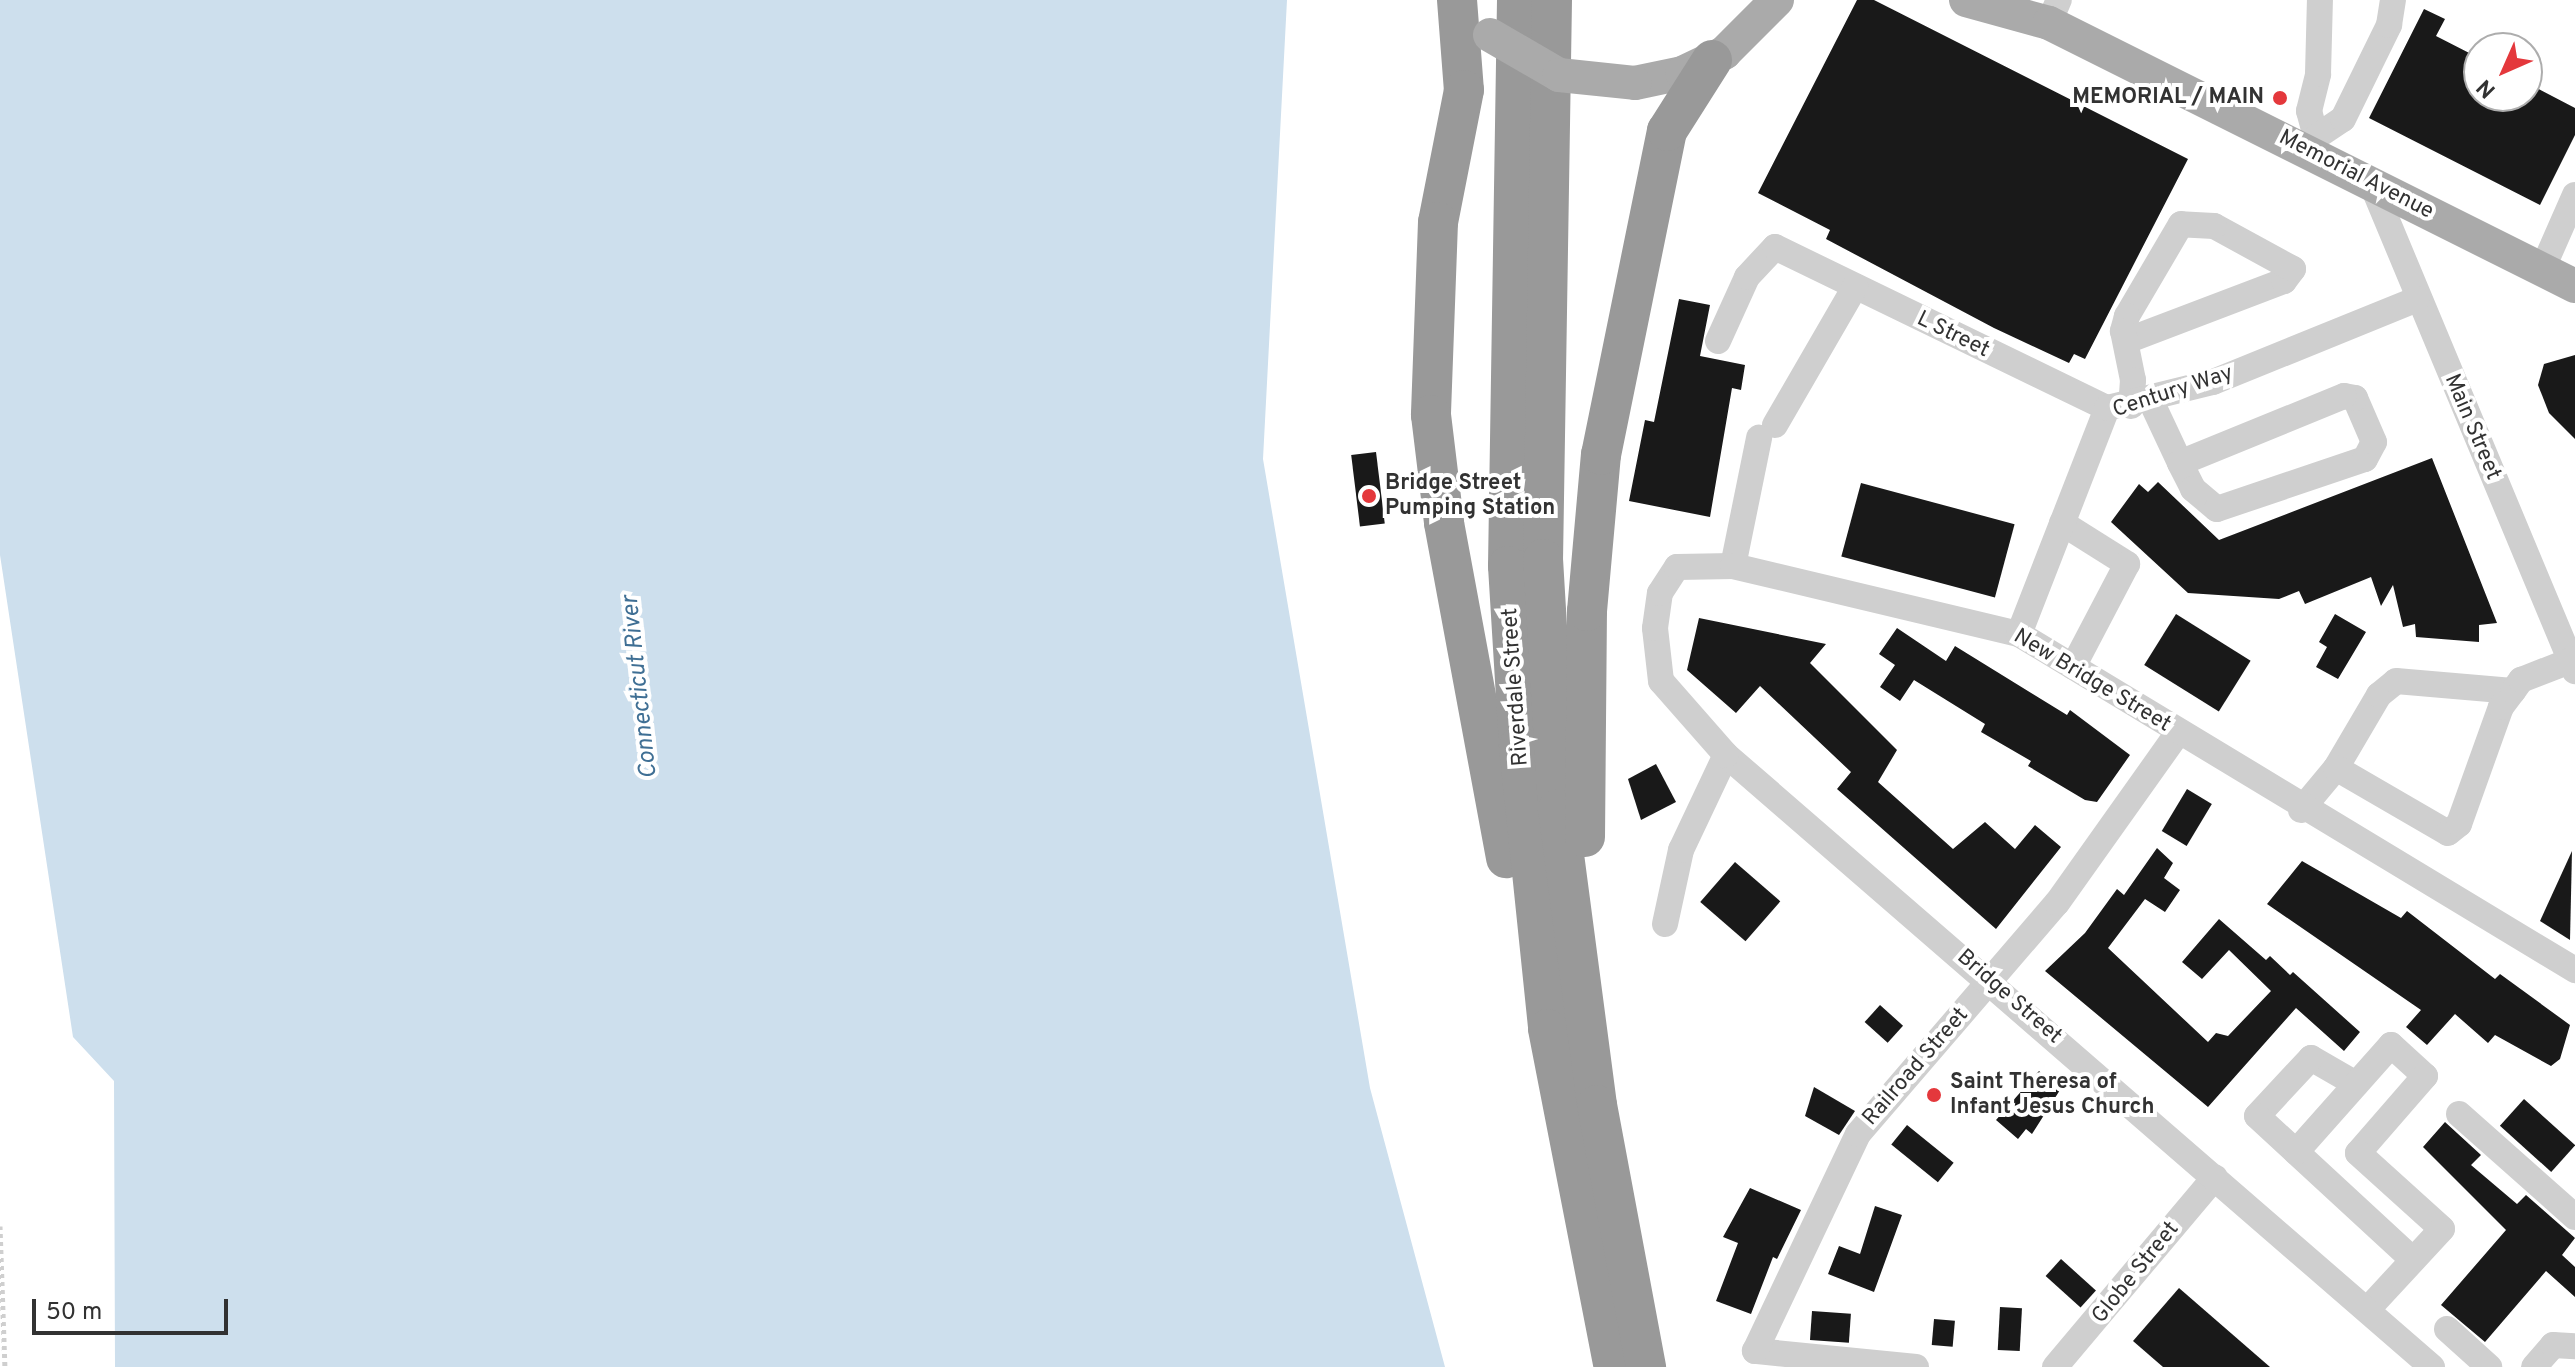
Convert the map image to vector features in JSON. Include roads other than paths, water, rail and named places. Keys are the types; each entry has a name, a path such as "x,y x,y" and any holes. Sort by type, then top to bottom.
{"highway":[{"path":"1460,0 1464,90 1433,270 1434,452 1503,848 1548,1029"},
{"name":"Riverdale Street","path":"1517,0 1508,566 1529,881 1548,1029 1614,1367"},
{"name":"Riverdale Street","path":"1552,0 1543,559 1558,809 1588,1037 1646,1367"},
{"path":"1588,1037 1584,697 1601,455 1667,131 1712,60"}],"main road":[{"path":"1460,0 1490,35 1559,75 1635,83 1712,60 1777,4"},
{"name":"Memorial Avenue","path":"1966,0 2054,11"},
{"name":"Memorial Avenue","path":"2024,0 2054,11 2313,144 2371,182 2575,286"}],"street":[{"path":"2313,144 2309,111 2318,74 2320,0"},
{"path":"2313,144 2343,119 2389,25 2393,0"},
{"name":"Main Street","path":"2371,182 2417,299 2573,662"},
{"path":"2542,270 2575,195"},
{"path":"2126,341 2284,281 2293,269 2214,226 2189,221 2127,316 2126,341 2129,405 2180,463 2205,501 2233,508 2365,459 2374,442 2355,398 2344,396 2180,463"},
{"name":"L Street","path":"1718,341 1747,277 1775,247 1855,287 2129,405"},
{"path":"1733,566 1767,432 1855,287"},
{"name":"Century Way","path":"2019,634 2062,523 2129,405 2417,299"},
{"path":"2062,523 2127,564 2073,667"},
{"name":"New Bridge Street","path":"1663,685 1655,628 1664,583 1685,565 1733,566 2019,634 2301,810 2575,970"},
{"path":"2336,768 2448,833 2459,824 2501,707 2521,680 2573,662"},
{"path":"2301,810 2336,768 2379,695 2396,681 2513,691"},
{"name":"Bridge Street","path":"1663,685 1726,755 2432,1367"},
{"name":"Railroad Street","path":"1916,1367 1755,1351 1843,1156 2074,881 2178,733"},
{"path":"1665,924 1681,850 1726,755"},
{"path":"2296,1152 2391,1045 2425,1076 2330,1184"},
{"path":"2356,1084 2311,1058 2257,1116 2413,1260"},
{"path":"2459,1114 2575,1217"},
{"path":"2358,1153 2442,1229 2367,1310"},
{"name":"Globe Street","path":"2055,1367 2215,1177"},
{"path":"2447,1329 2489,1367"},
{"path":"2534,1367 2553,1345 2575,1346"}],"water":[{"name":"Connecticut River","path":"0,0 1287,0 1263,459 1370,1088 1445,1367 115,1367 114,1081 73,1037 0,555"}],"place":[{"name":"MEMORIAL / MAIN","path":"2280,98"},
{"name":"Bridge Street Pumping Station","path":"1369,496"},
{"name":"Saint Theresa of Infant Jesus Church","path":"1934,1095"}]}
